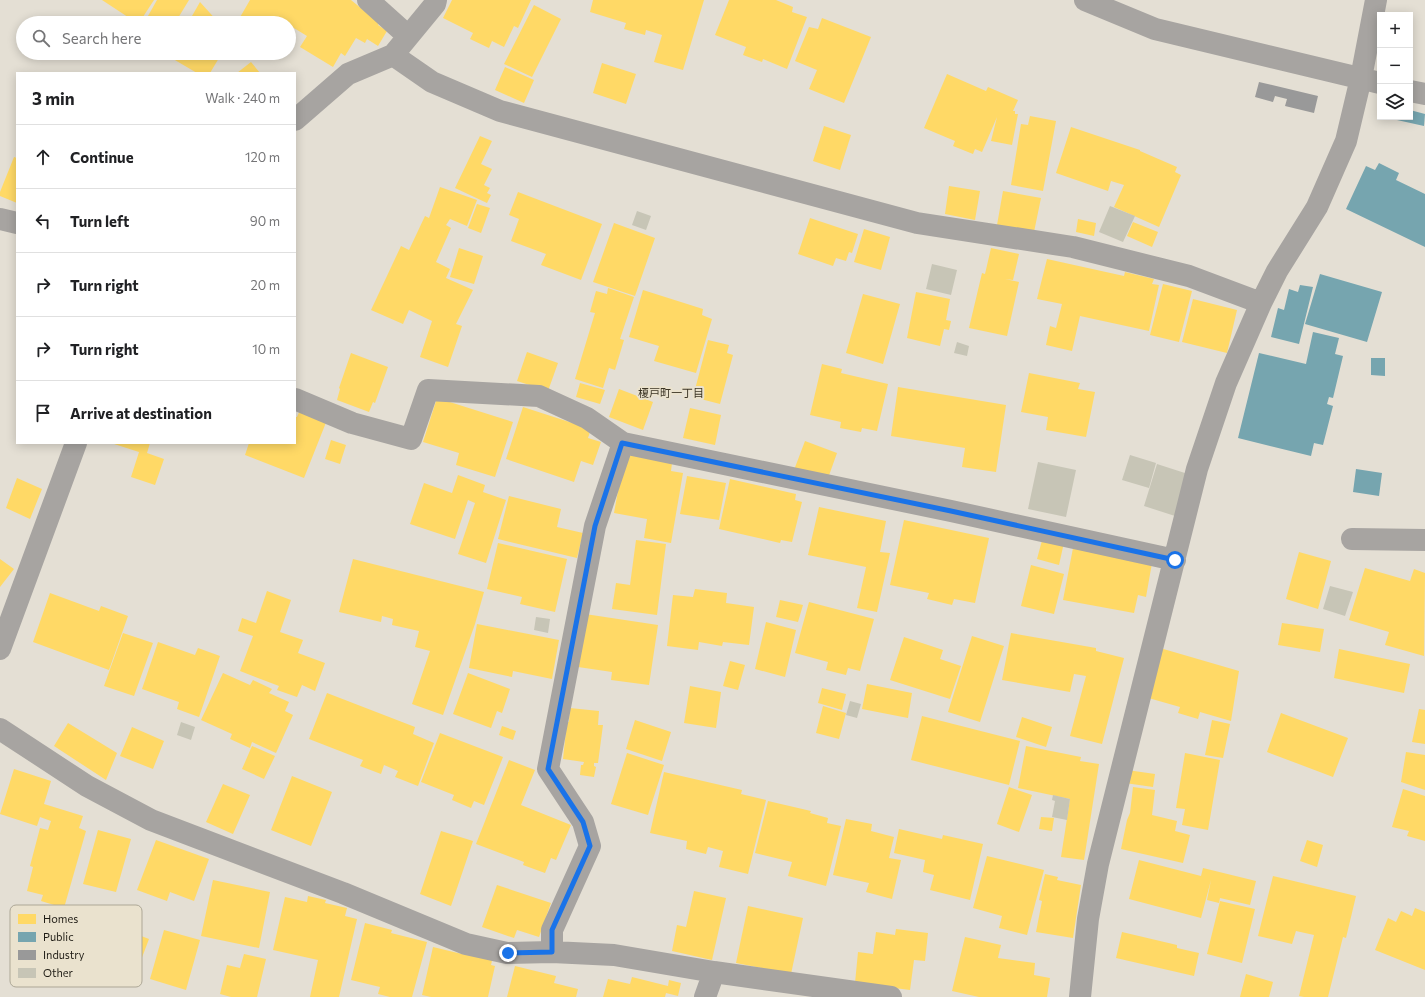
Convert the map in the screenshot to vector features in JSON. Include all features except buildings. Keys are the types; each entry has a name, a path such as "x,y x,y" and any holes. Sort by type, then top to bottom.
{"street":[{"path":"368,0 408,36"},
{"path":"296,119 348,74 393,55 435,4 436,0"},
{"path":"1085,0 1155,30 1371,81"},
{"path":"1080,997 1088,920 1098,864 1197,468 1226,383 1261,302 1277,271 1317,207 1371,81 1376,0"},
{"path":"393,55 432,82 500,111 917,223 1073,247 1189,276 1261,302"},
{"path":"1413,92 1425,94"},
{"path":"0,219 16,223"},
{"path":"296,399 352,423 411,439 428,390 539,396 588,418 622,443 951,511 1175,560"},
{"path":"552,952 552,930 590,846 583,822 548,769 595,526 622,443"},
{"path":"0,649 76,444"},
{"path":"1352,540 1425,540"},
{"path":"0,729 87,786 151,820 343,893 466,944 508,953 552,952 614,955 862,995 891,997"},
{"path":"705,997 714,972"}],"district":[{"name":"榎戸町一丁目","path":"671,392"}],"route":[{"path":"508,953 552,952 552,930 590,846 583,822 548,769 595,526 622,443 951,511 1175,560"}]}
